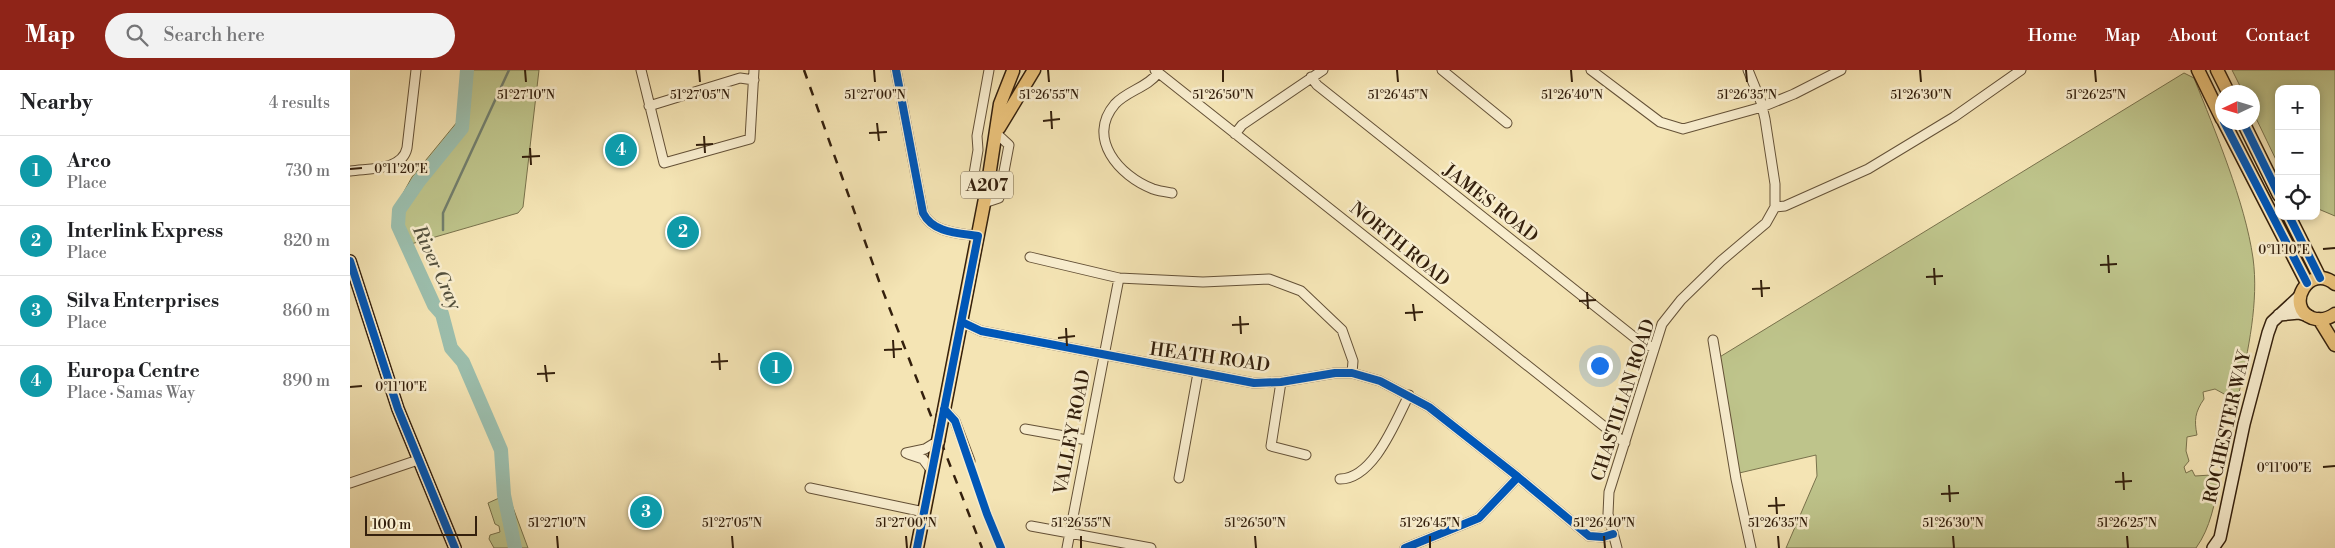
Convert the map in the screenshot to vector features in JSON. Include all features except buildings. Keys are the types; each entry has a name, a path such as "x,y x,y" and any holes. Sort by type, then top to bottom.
{"main road":[{"name":"A207","path":"917,548 961,328 988,183 1000,104 1012,70 1019,76 1033,72"},
{"path":"2198,70 2215,105"},
{"path":"2217,70 2224,85"},
{"name":"A207","path":"996,133 1033,72"},
{"path":"2228,130 2306,283"},
{"path":"2247,130 2275,187"},
{"path":"2291,220 2320,278"},
{"path":"350,261 392,393 455,548"},
{"path":"2335,284 2327,279 2320,278 2306,283 2300,296 2302,307 2314,318 2335,345"},
{"name":"ROCHESTER WAY","path":"2212,548 2220,538 2244,424 2268,333 2272,322 2300,296"},
{"path":"2279,315 2299,313 2314,318 2330,317 2335,314"}],"street":[{"path":"350,171 394,164 404,157 408,141 416,70"},
{"path":"641,70 664,163 750,139 754,70"},
{"path":"896,70 923,213 927,221 937,228 978,236"},
{"path":"988,183 981,182 974,174 978,150 977,136 989,70"},
{"path":"1235,134 1242,126 1322,70"},
{"path":"1442,70 1507,122"},
{"path":"1591,70 1660,122 1683,129 1762,108 1841,70"},
{"path":"1748,70 1762,108 1775,184 1775,207 1786,206 1868,169 1954,117 2022,70"},
{"path":"1160,72 1117,103 1107,116 1103,130 1105,146 1115,162 1129,175 1153,190 1172,193"},
{"name":"NORTH ROAD","path":"1160,72 1235,134 1625,443"},
{"name":"JAMES ROAD","path":"1311,77 1316,85 1639,341 1654,348"},
{"path":"649,106 740,78 754,80"},
{"path":"984,101 1000,104"},
{"path":"984,203 999,198 1009,145 996,133"},
{"name":"CHASTILIAN ROAD","path":"1617,548 1608,514 1609,492 1662,324 1671,311 1721,261 1766,223 1775,207"},
{"path":"1030,258 1118,278 1203,282 1269,280 1301,291 1342,330 1353,361 1352,373"},
{"name":"VALLEY ROAD","path":"1067,548 1118,278"},
{"name":"HEATH ROAD","path":"961,328 1254,383 1281,382 1335,373 1352,373 1380,381 1429,407 1589,536 1603,537 1613,534"},
{"path":"1713,340 1736,479 1751,548"},
{"path":"1179,478 1198,373"},
{"path":"1281,382 1271,446 1306,456"},
{"path":"1340,479 1355,476 1375,458 1409,395"},
{"path":"943,412 955,421 970,461"},
{"path":"1025,429 1087,440"},
{"path":"932,471 919,457 906,453 925,450 938,441"},
{"path":"350,483 418,460"},
{"path":"1405,548 1479,518 1518,477"},
{"path":"810,488 924,512"},
{"path":"1031,526 1151,548"}],"green space":[{"path":"464,70 539,70 523,207 518,213 411,244 396,229 395,208 412,177 462,116"},
{"path":"2232,70 2335,70 2335,216 2320,210 2320,85 2275,85 2275,158 2260,127 2260,85 2240,85"},
{"path":"2184,73 2194,78 2236,190 2249,236 2253,258 2255,292 2252,326 2239,393 2226,395 2215,389 2203,392 2204,399 2196,416 2197,435 2187,437 2186,451 2189,461 2184,467 2186,473 2192,470 2195,476 2211,475 2220,479 2209,524 2196,548 1786,548 1817,476 1816,455 1735,474 1718,358"},
{"path":"508,494 528,548 494,548 489,539 490,535 500,532 499,526 495,524 488,503"}],"waterway":[{"name":"River Cray","path":"467,70 462,128 419,181 399,210 398,226 434,305 442,314 451,348 463,362 501,450 504,495 515,548"},
{"path":"443,230 443,213 509,70"}],"railway":[{"path":"804,70 879,281 982,548"}],"cycle path":[{"path":"896,70 923,213 933,225 947,231 978,236 917,548"},
{"path":"2228,130 2307,283"},
{"path":"2247,130 2275,187"},
{"path":"2291,220 2320,278"},
{"path":"350,261 398,409 455,548"},
{"path":"962,322 981,331 1254,383 1281,382 1335,373 1352,373 1380,381 1429,407 1589,536 1603,537 1613,534"},
{"path":"944,409 955,421 987,514 1001,548"},
{"path":"1405,548 1479,518 1518,477"}],"place":[{"name":"Europa Centre","path":"621,150"},
{"name":"Interlink Express","path":"683,232"},
{"name":"Arco","path":"776,368"},
{"name":"Silva Enterprises","path":"646,512"}]}
